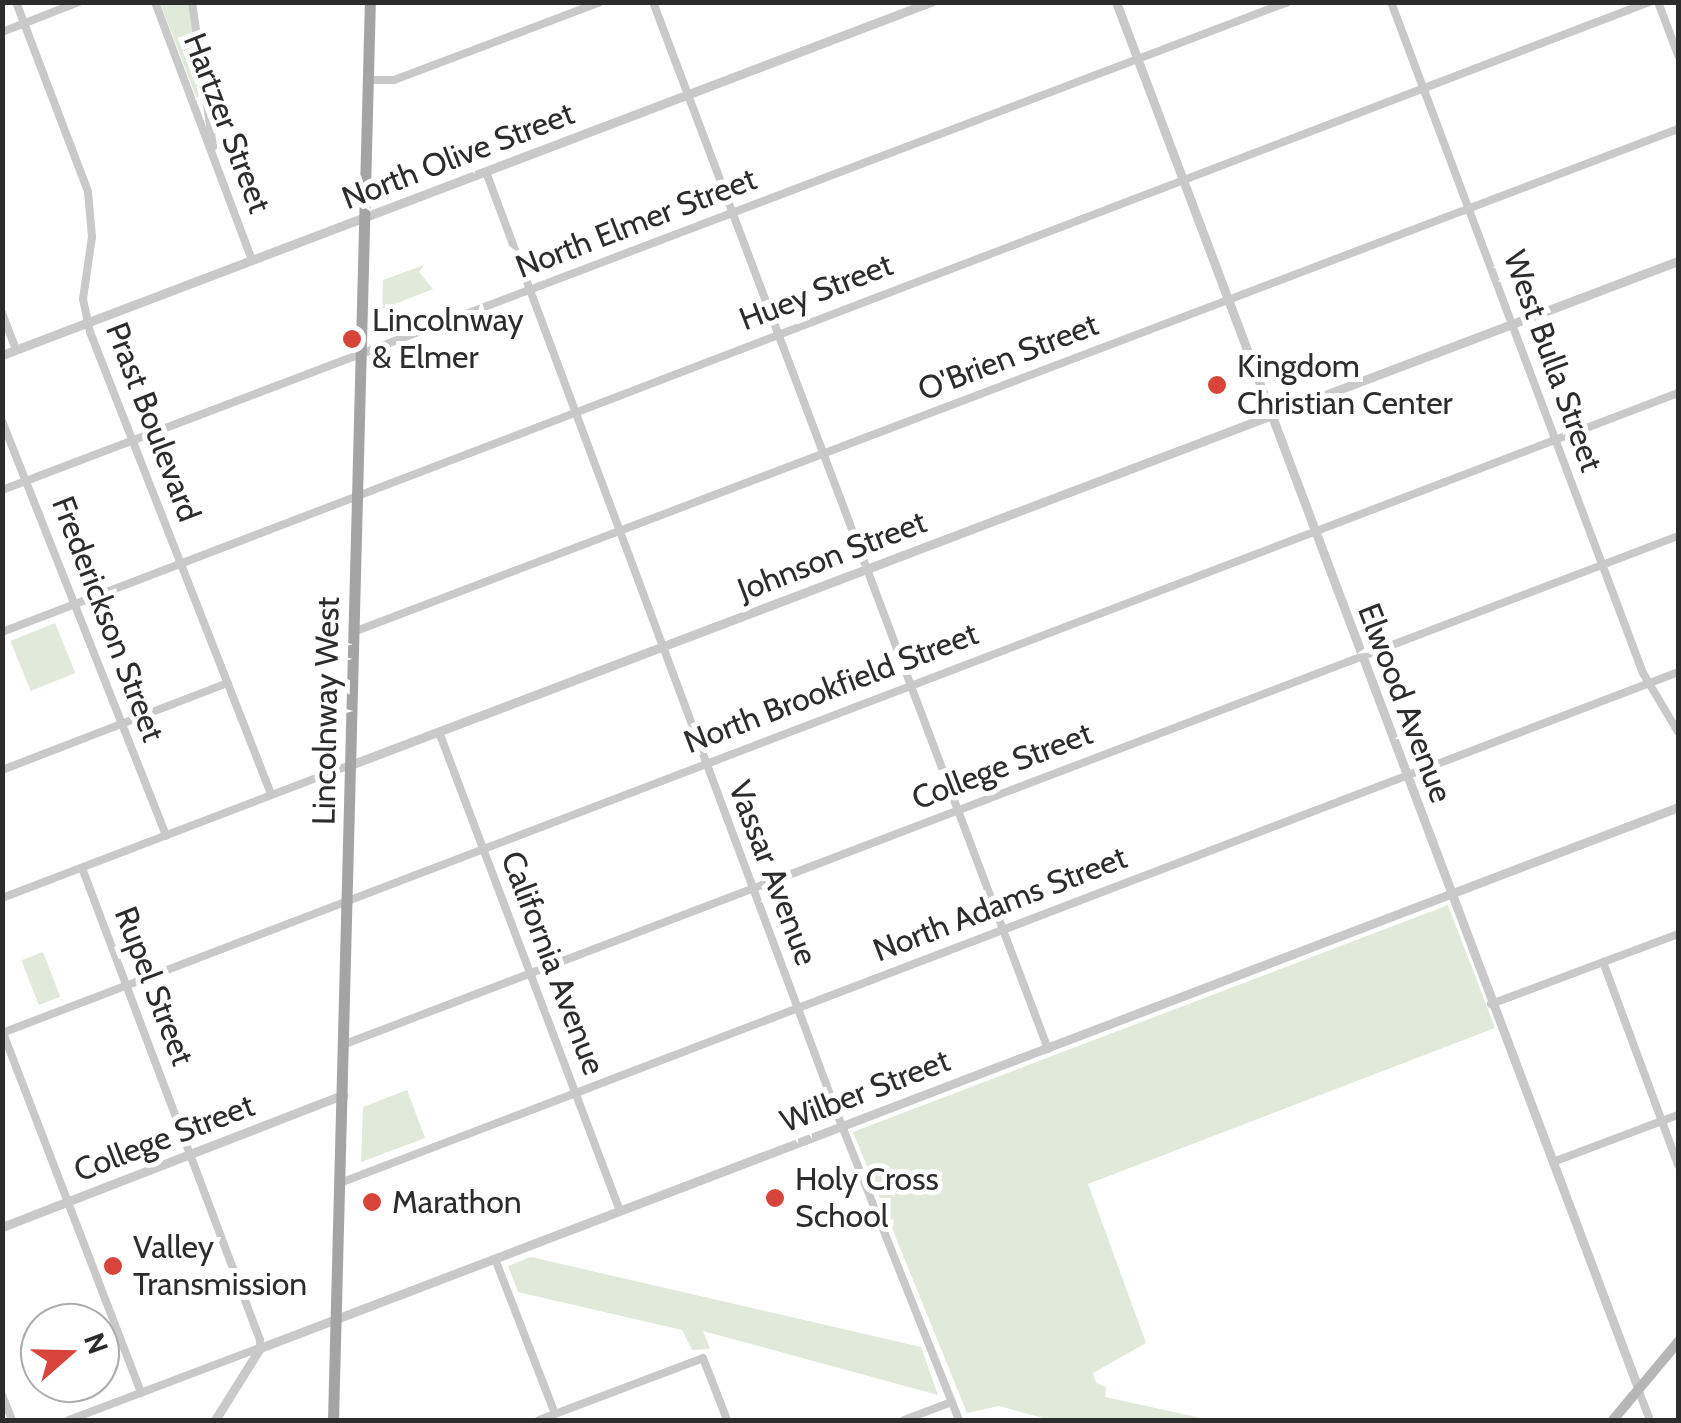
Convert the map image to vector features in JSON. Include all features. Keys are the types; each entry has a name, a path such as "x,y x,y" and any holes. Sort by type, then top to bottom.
{"main road":[{"name":"Lincolnway West","path":"333,1420 370,2"},
{"path":"1614,1420 1637,1385 1678,1342"}],"street":[{"name":"Prast Boulevard","path":"16,2 90,205 84,286 88,323 271,795"},
{"path":"2,32 79,2"},
{"name":"Hartzer Street","path":"155,2 252,260"},
{"path":"192,2 216,165"},
{"path":"368,80 394,80 600,2"},
{"path":"653,2 1048,1049"},
{"name":"North Olive Street","path":"2,355 688,95 909,6 931,2"},
{"name":"Elwood Avenue","path":"1116,2 1650,1420"},
{"name":"North Elmer Street","path":"2,490 1288,2"},
{"name":"West Bulla Street","path":"1391,2 1647,684 1678,732"},
{"name":"Huey Street","path":"2,632 1649,2"},
{"path":"1658,2 1678,55"},
{"name":"O'Brien Street","path":"356,631 1678,129"},
{"name":"Vassar Avenue","path":"486,172 796,1008 959,1420"},
{"name":"Johnson Street","path":"2,898 1678,261"},
{"path":"2,313 16,350"},
{"name":"North Brookfield Street","path":"3,1033 1678,392"},
{"name":"Frederickson Street","path":"2,421 166,836"},
{"name":"College Street","path":"345,1044 1678,536"},
{"name":"North Adams Street","path":"340,1183 1678,672"},
{"path":"2,770 228,683"},
{"name":"California Avenue","path":"439,732 620,1211"},
{"name":"Wilber Street","path":"69,1420 1678,807"},
{"name":"Rupel Street","path":"82,868 260,1348"},
{"path":"1492,1004 1678,934"},
{"path":"1603,962 1678,1165"},
{"path":"3,1033 141,1392"},
{"name":"College Street","path":"2,1227 343,1095"},
{"path":"1553,1162 1678,1115"},
{"path":"495,1259 555,1414"},
{"path":"215,1420 260,1348"},
{"path":"539,1420 703,1358 727,1420"},
{"path":"2,1395 12,1420"},
{"path":"904,1420 952,1402"}],"green space":[{"path":"160,3 190,3 199,101 197,99"},
{"path":"424,265 419,272 433,289 382,309 383,280"},
{"path":"55,623 75,673 31,691 10,641"},
{"path":"1448,905 1495,1028 1088,1184 1146,1343 1093,1373 1096,1383 1106,1387 1105,1397 1210,1420 1050,1420 999,1406 967,1413 853,1132"},
{"path":"43,952 60,997 39,1005 22,960"},
{"path":"407,1090 425,1138 361,1162 363,1107"},
{"path":"531,1257 921,1347 938,1395 703,1331 710,1349 692,1350 682,1330 518,1292 508,1266"}],"place":[{"name":"Lincolnway & Elmer","path":"352,339"},
{"name":"Kingdom Christian Center","path":"1217,385"},
{"name":"Holy Cross School","path":"775,1198"},
{"name":"Marathon","path":"372,1202"},
{"name":"Valley Transmission","path":"113,1266"}]}
